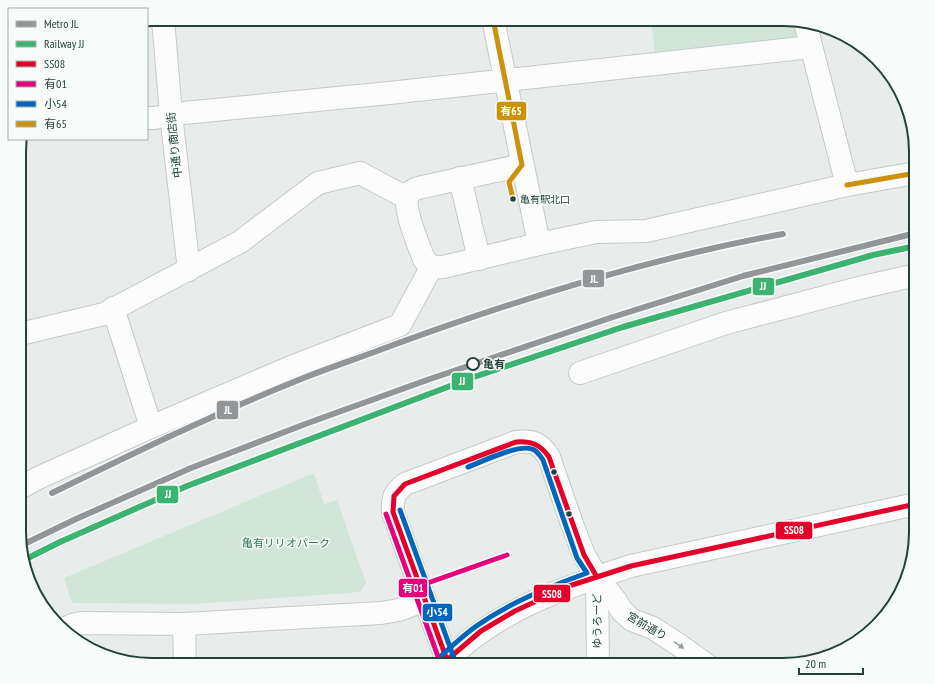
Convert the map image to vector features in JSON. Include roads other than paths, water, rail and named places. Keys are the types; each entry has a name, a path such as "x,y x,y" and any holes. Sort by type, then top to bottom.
{"street":[{"name":"中通り商店街","path":"164,26 171,115 188,270"},
{"path":"494,26 539,244"},
{"path":"806,28 847,185"},
{"path":"148,118 811,47"},
{"path":"522,165 418,188 410,192 407,198 407,207 424,259 432,266 443,268 539,244 596,232 646,231 847,185 909,174"},
{"path":"26,333 104,314 240,242 318,183 360,174 407,198"},
{"path":"460,178 478,259"},
{"path":"26,485 151,427 291,367 400,325 432,266"},
{"path":"580,373 726,323 859,288 909,277"},
{"path":"113,308 151,427"},
{"name":"宮前通り","path":"443,658 425,600 393,512 395,495 405,484 516,442 526,441 535,443 544,449 549,457 584,555 597,577 622,611 632,620 653,628 697,658"},
{"path":"451,658 481,631 515,611 555,592 597,577 631,566 909,506"},
{"name":"ゆうろーど","path":"597,577 598,658"},
{"path":"69,627 81,623 184,624 381,613 399,610 425,600"},
{"path":"184,624 185,658"}],"metro line":[{"name":"JL","path":"52,493 175,434 269,392 324,370 440,328 585,281 684,255 783,234"},
{"name":"JL","path":"26,543 76,519 191,468 308,423 427,380 610,318 743,276 909,235"}],"rail line":[{"name":"JJ","path":"28,558 60,542 187,486 474,377 623,327 873,255 909,247"}],"place":[{"name":"亀有駅北口","path":"513,199"},
{"name":"亀有","path":"473,364"}],"park label":[{"name":"亀有リリオパーク","path":"286,543"}]}
